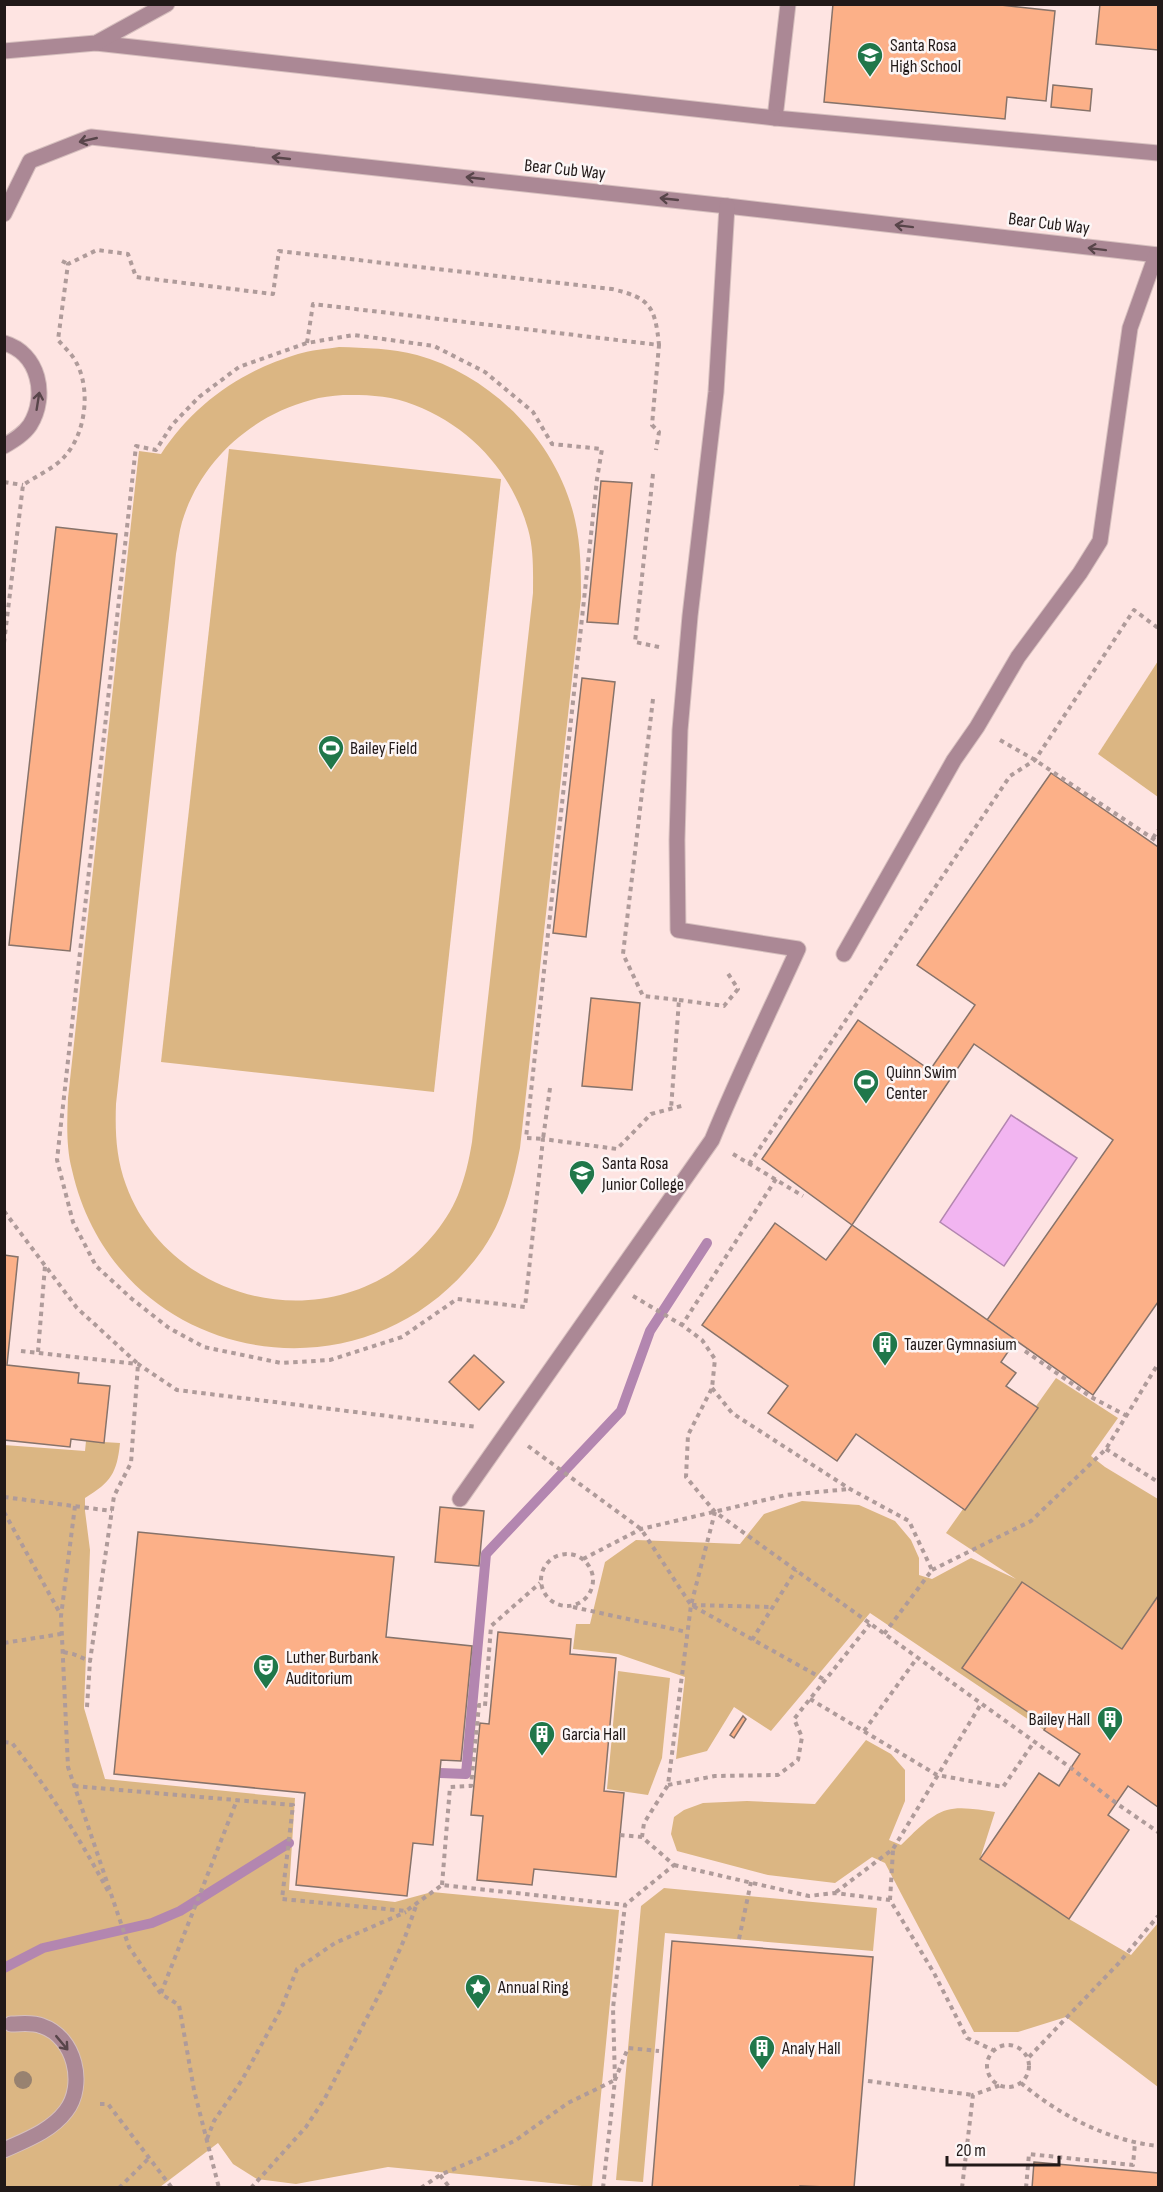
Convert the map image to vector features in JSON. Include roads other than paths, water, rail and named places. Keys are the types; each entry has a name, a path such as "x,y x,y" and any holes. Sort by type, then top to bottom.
{"lane":[{"path":"96,43 167,4"},
{"path":"775,118 788,4"},
{"path":"4,51 96,43 775,118 1158,153"},
{"name":"Bear Cub Way","path":"4,214 30,161 91,137 1157,255"},
{"path":"460,1499 718,1145 729,1098 798,949 678,930 677,840 680,730 690,616 716,392 727,206"},
{"path":"843,954 954,760 977,727 1018,657 1080,573 1100,541 1130,328 1157,255"},
{"path":"4,343 16,346 27,356 36,373 39,390 37,409 29,426 16,439 4,446"},
{"path":"4,2150 56,2124 71,2102 75,2092 77,2074 72,2055 61,2038 45,2027 30,2023 6,2022"}],"waterway":[{"path":"440,1773 466,1774 486,1554 621,1411 650,1331 707,1243"},
{"path":"4,1968 43,1948 152,1923 180,1911 289,1843"}],"place":[{"name":"Santa Rosa High School","path":"870,78"},
{"name":"Bailey Field","path":"331,771"},
{"name":"Quinn Swim Center","path":"866,1105"},
{"name":"Santa Rosa Junior College","path":"582,1196"},
{"name":"Tauzer Gymnasium","path":"885,1367"},
{"name":"Luther Burbank Auditorium","path":"266,1690"},
{"name":"Bailey Hall","path":"1110,1742"},
{"name":"Garcia Hall","path":"542,1757"},
{"name":"Annual Ring","path":"478,2010"},
{"name":"Analy Hall","path":"762,2071"}]}
